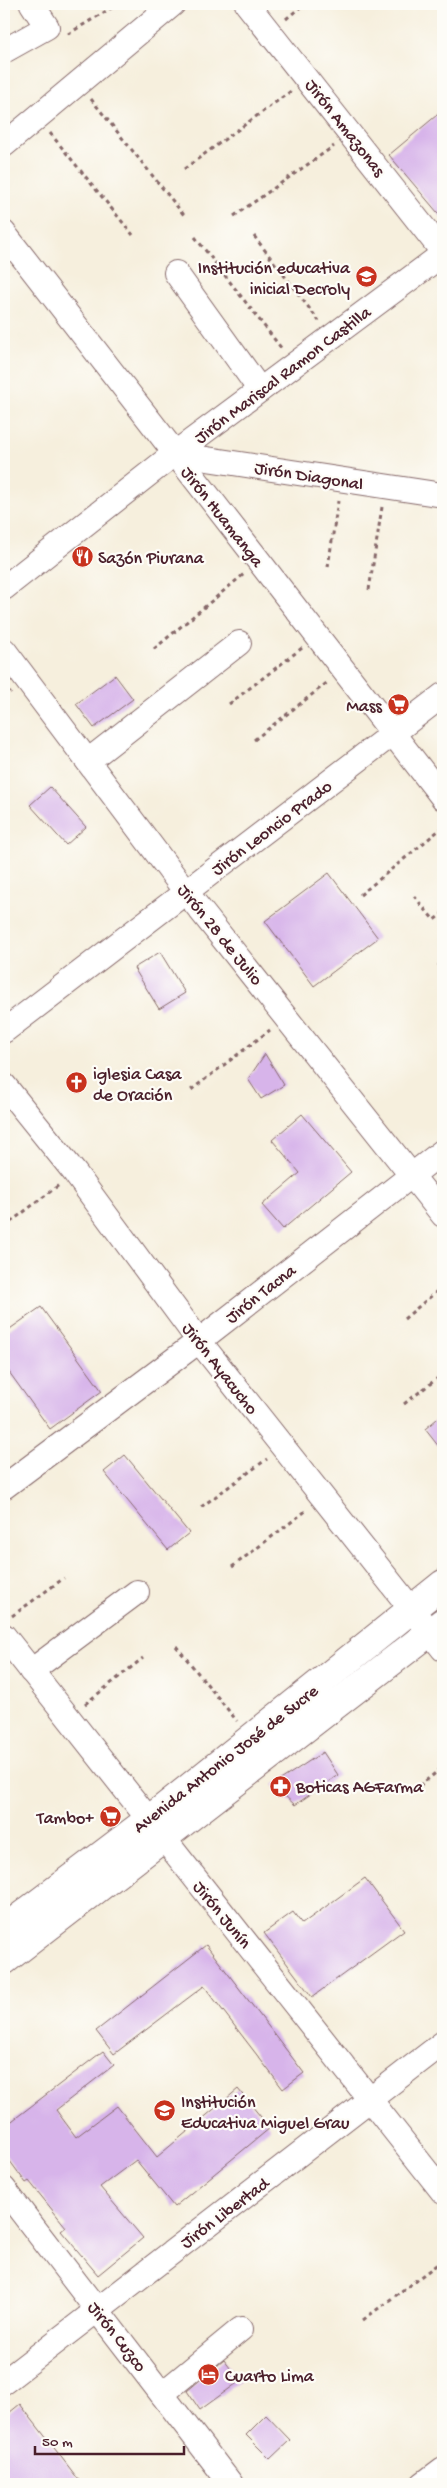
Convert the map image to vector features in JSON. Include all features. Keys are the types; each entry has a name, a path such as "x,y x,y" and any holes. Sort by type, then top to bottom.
{"main road":[{"name":"Avenida Antonio José de Sucre","path":"4,1961 156,1829 251,1738 443,1584"},
{"name":"Avenida Antonio José de Sucre","path":"4,1929 156,1829 439,1634"}],"street":[{"path":"4,145 173,4"},
{"name":"Jirón Amazonas","path":"247,4 352,134 443,253"},
{"path":"4,51 41,18"},
{"name":"Jirón Huamanga","path":"4,233 443,798"},
{"name":"Jirón Mariscal Ramon Castilla","path":"4,588 174,454 443,253"},
{"path":"176,273 260,390"},
{"name":"Jirón Diagonal","path":"174,454 443,495"},
{"path":"88,761 239,643"},
{"name":"Jirón 28 de Julio","path":"4,650 186,892 443,1215"},
{"name":"Jirón Leoncio Prado","path":"4,1031 443,696"},
{"name":"Jirón Ayacucho","path":"4,1085 74,1173 199,1341 412,1609 439,1634"},
{"name":"Jirón Tacna","path":"4,1487 199,1341 443,1151"},
{"path":"31,1671 137,1592"},
{"name":"Jirón Junín","path":"8,1626 31,1671 372,2099 443,2192"},
{"name":"Jirón Libertad","path":"4,2382 443,2043"},
{"name":"Jirón Cuzco","path":"4,2189 231,2484"},
{"path":"162,2394 241,2329"},
{"path":"423,2484 443,2469"}],"path":[{"path":"41,18 55,17 68,35 118,4"},
{"path":"184,169 308,79"},
{"path":"78,83 184,215"},
{"path":"37,117 133,235"},
{"path":"234,216 352,134"},
{"path":"195,236 294,364"},
{"path":"254,236 330,337"},
{"path":"328,567 342,480"},
{"path":"369,590 385,486"},
{"path":"154,649 259,562"},
{"path":"228,704 317,636"},
{"path":"254,740 343,671"},
{"path":"360,895 443,827"},
{"path":"414,896 434,920 443,913"},
{"path":"438,966 443,962"},
{"path":"191,1090 287,1018"},
{"path":"4,1227 74,1173"},
{"path":"404,1319 443,1286"},
{"path":"404,1404 443,1374"},
{"path":"201,1507 283,1447"},
{"path":"232,1567 323,1497"},
{"path":"8,1626 64,1578"},
{"path":"176,1646 251,1738"},
{"path":"68,1718 144,1658"},
{"path":"413,1790 443,1767"},
{"path":"363,2320 443,2260"}],"building":[{"path":"443,110 443,219 389,155"},
{"path":"115,675 133,699 94,728 76,704"},
{"path":"50,787 86,827 66,845 30,805"},
{"path":"329,873 378,938 314,986 265,921"},
{"path":"160,952 185,993 159,1009 134,968"},
{"path":"265,1054 284,1085 261,1099 248,1079"},
{"path":"302,1114 351,1172 283,1229 262,1205 300,1173 272,1140"},
{"path":"41,1307 102,1391 50,1429 4,1365 4,1333"},
{"path":"443,1414 443,1452 425,1429"},
{"path":"125,1455 189,1533 168,1550 104,1472"},
{"path":"323,1752 338,1775 295,1805 273,1785"},
{"path":"365,1878 404,1930 312,1997 264,1933 293,1912 302,1924"},
{"path":"206,1945 304,2073 283,2089 204,1986 114,2054 96,2031"},
{"path":"103,2051 114,2065 56,2110 76,2137 117,2106 157,2157 238,2089 270,2128 174,2207 136,2160 100,2187 143,2238 98,2275 61,2231 66,2227 29,2181 26,2183 4,2153 4,2127"},
{"path":"224,2360 240,2381 200,2410 187,2391"},
{"path":"20,2404 82,2484 8,2484 4,2478 4,2417"},
{"path":"266,2415 290,2440 270,2459 246,2435"}],"place":[{"name":"Institución educativa inicial Decroly","path":"366,277"},
{"name":"Sazón Piurana","path":"82,557"},
{"name":"Mass","path":"398,705"},
{"name":"iglesia Casa de Oración","path":"77,1083"},
{"name":"Boticas AGFarma","path":"280,1786"},
{"name":"Tambo+","path":"110,1817"},
{"name":"Institución Educativa Miguel Grau","path":"165,2111"},
{"name":"Cuarto Lima","path":"209,2375"}]}
